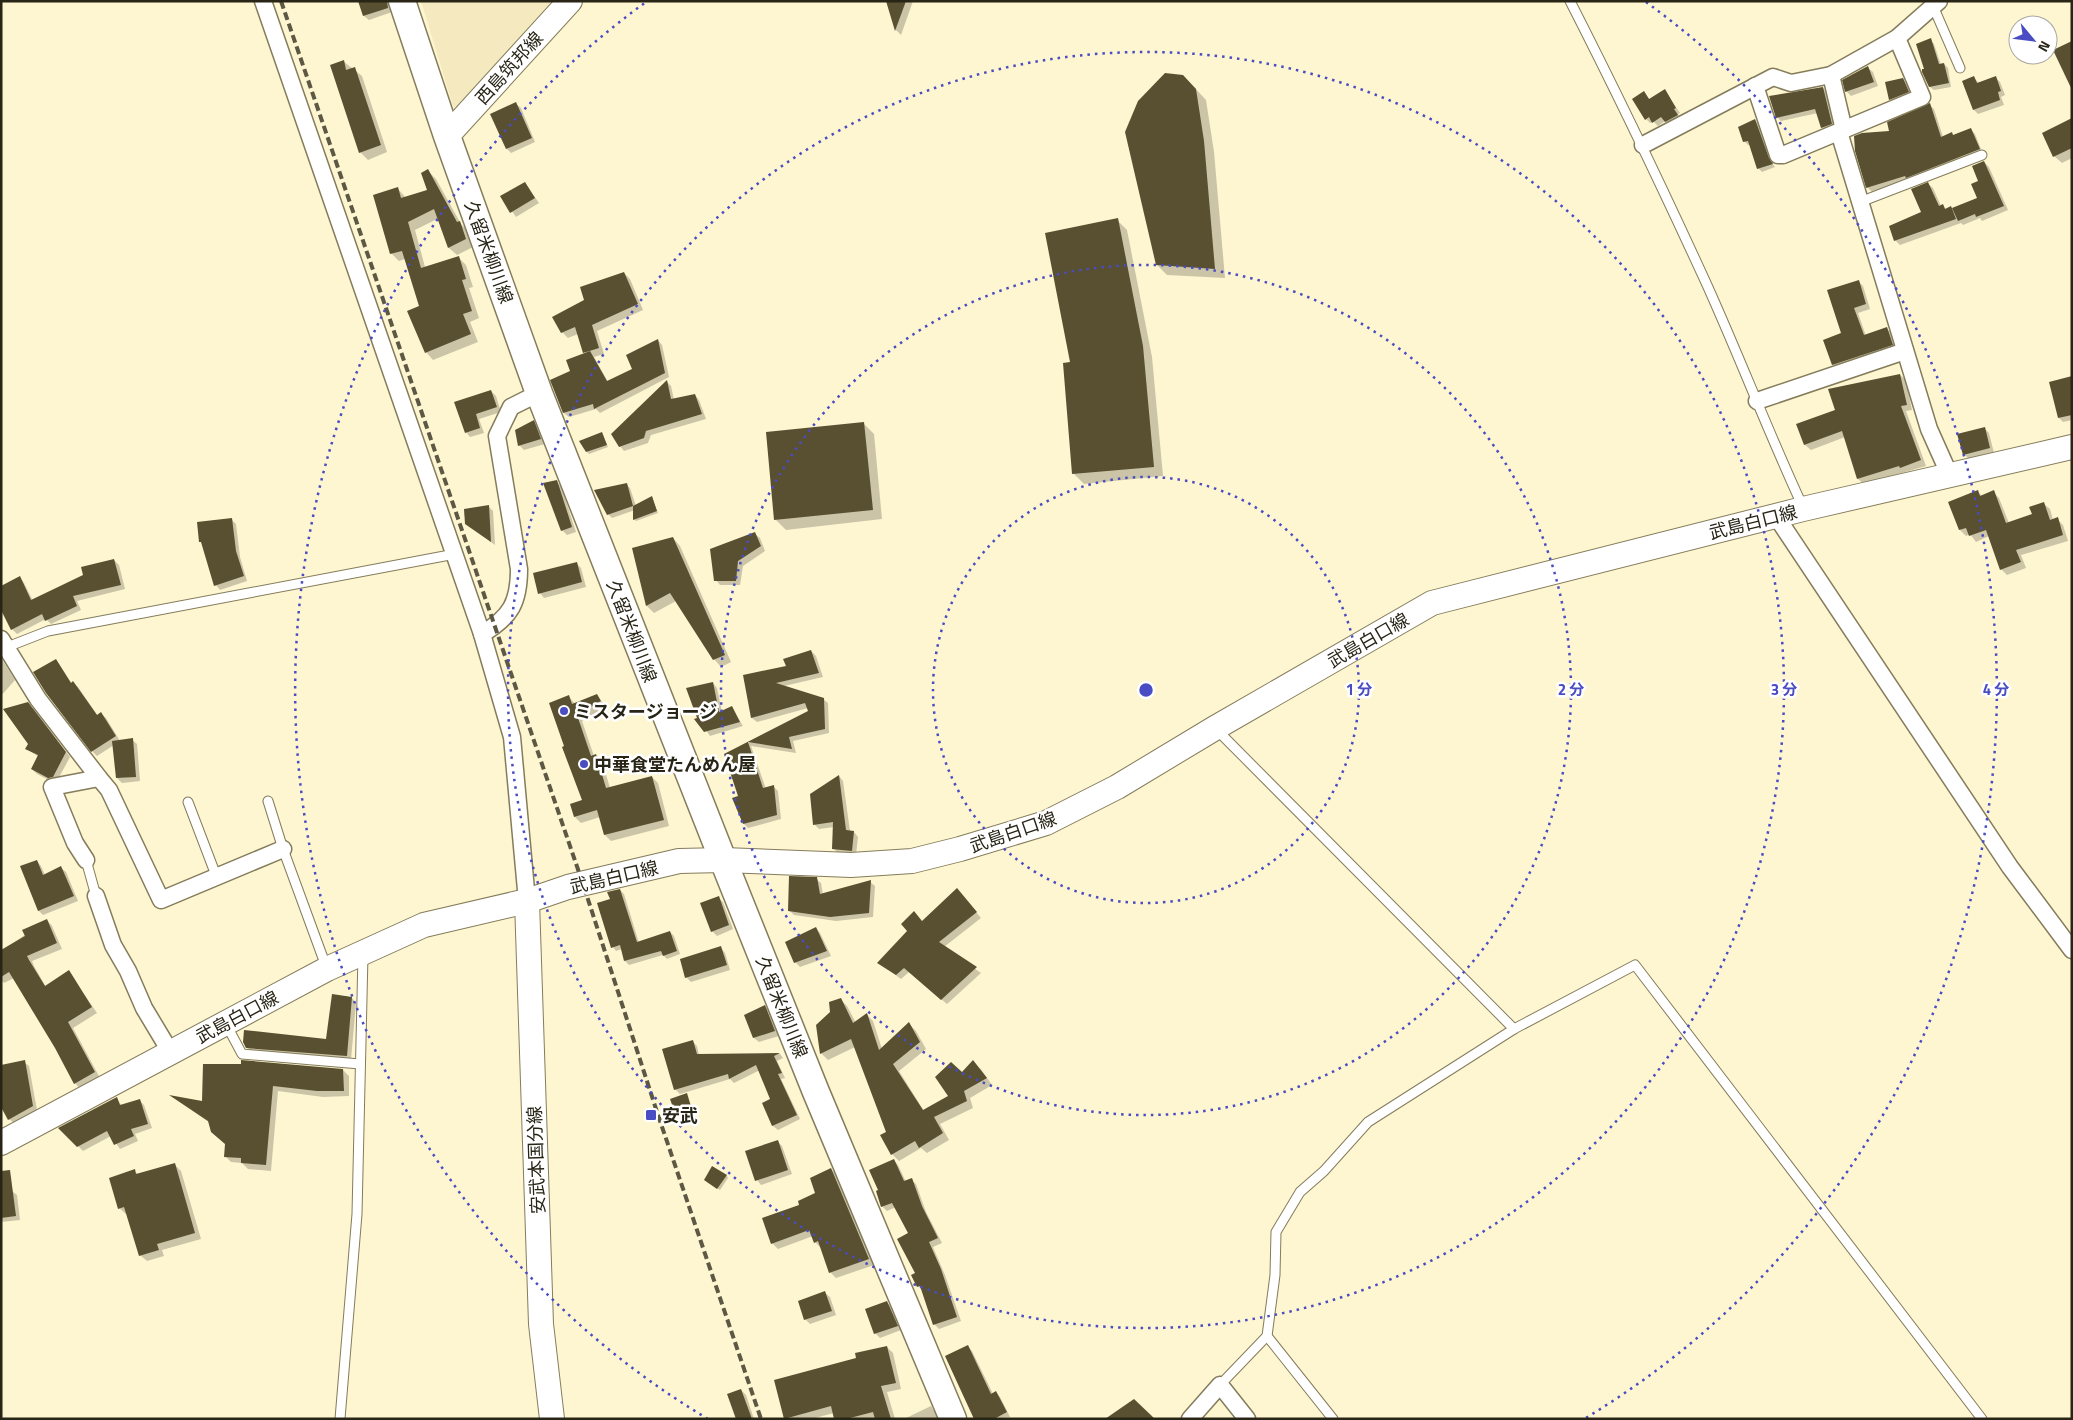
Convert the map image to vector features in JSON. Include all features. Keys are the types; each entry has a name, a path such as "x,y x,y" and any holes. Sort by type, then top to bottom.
{"main road":[{"name":"久留米柳川線","path":"402,1 447,136 539,393 722,860 953,1419"},
{"name":"西島筑邦線","path":"447,136 570,1"},
{"name":"武島白口線","path":"1,1143 327,969 424,925 527,902 568,886 679,861 722,860 851,865 912,861 960,849 1046,823 1116,787 1432,603 1803,509 2072,447"},
{"name":"安武本国分線","path":"527,902 541,1324 552,1419"}],"street":[{"path":"263,1 482,634 512,737 527,902"},
{"path":"1643,145 1772,77 1791,83 1831,75 1898,38 1936,4"},
{"path":"1755,86 1778,155 1783,155 1922,97 1898,38"},
{"path":"1831,75 1841,131 1860,202 1929,429 1950,476"},
{"path":"1757,400 1905,351"},
{"path":"482,634 511,610 519,589 519,569 497,436 511,407 539,393"},
{"path":"1776,516 2010,867 2072,950"},
{"path":"4,643 38,699 109,790 161,900 282,850"},
{"path":"86,860 75,843 52,787 99,778"},
{"path":"96,896 113,945 128,971 144,1008 171,1053"},
{"path":"1190,1419 1220,1385 1247,1419"}],"lane":[{"path":"1570,1 1643,145 1757,400 1803,509"},
{"path":"1936,4 1960,68"},
{"path":"1860,202 1982,154"},
{"path":"4,643 48,630 455,554"},
{"path":"1215,728 1514,1029"},
{"path":"268,801 282,850 327,969"},
{"path":"188,802 217,878"},
{"path":"86,860 96,896"},
{"path":"340,1419 357,1214 363,952"},
{"path":"1220,1385 1267,1336 1275,1276 1276,1232 1300,1192 1324,1171 1368,1122 1514,1029 1635,965 1982,1419"},
{"path":"226,1023 242,1054 360,1064"},
{"path":"1267,1336 1333,1419"}],"shaded area":[{"path":"421,1 562,1 462,111 453,106"}],"building":[{"path":"358,1 387,1 388,8 363,16"},
{"path":"886,1 906,1 895,31"},
{"path":"1931,38 1939,64 1944,63 1949,83 1929,87 1922,72 1922,69 1924,69 1916,44"},
{"path":"2072,41 2072,90 2058,61 2058,48"},
{"path":"344,60 346,70 355,67 381,145 359,153 330,65"},
{"path":"1868,66 1874,82 1845,92 1842,80"},
{"path":"1165,73 1183,75 1196,89 1204,141 1215,269 1156,265 1125,132 1138,101"},
{"path":"1974,76 1977,83 1996,76 2001,91 1998,92 2000,100 1973,110 1962,81"},
{"path":"1903,78 1909,92 1889,100 1885,82"},
{"path":"1823,87 1832,124 1821,128 1815,109 1776,118 1769,96"},
{"path":"1665,89 1678,115 1665,122 1661,117 1652,123 1649,117 1645,120 1632,99 1644,91 1649,99"},
{"path":"516,102 532,138 506,149 490,114"},
{"path":"1930,103 1941,137 1952,132 1953,135 1971,128 1980,149 1906,178 1905,176 1866,188 1855,151 1854,136 1862,133 1889,131 1887,122"},
{"path":"2072,118 2072,148 2053,157 2042,133"},
{"path":"1755,119 1773,164 1757,169 1748,141 1743,142 1738,127"},
{"path":"1984,161 2004,206 1976,217 1975,214 1958,221 1952,208 1977,198 1971,184 1978,181 1972,166"},
{"path":"428,169 457,222 460,221 466,239 448,248 434,209 408,222 421,268 459,256 466,279 462,280 472,311 463,314 471,334 425,353 407,311 419,306 402,251 390,254 373,195 398,187 401,198 427,190 421,173"},
{"path":"525,182 535,198 510,213 500,196"},
{"path":"1928,182 1939,206 1943,204 1945,209 1951,206 1956,219 1894,241 1889,226 1921,212 1911,189"},
{"path":"1118,218 1143,346 1154,467 1072,474 1063,363 1070,362 1045,233"},
{"path":"624,272 638,304 592,325 599,348 583,353 575,327 561,333 552,317 584,300 580,287"},
{"path":"1859,280 1866,304 1854,308 1864,335 1887,327 1893,345 1832,365 1823,340 1841,333 1827,290"},
{"path":"658,339 665,373 594,409 593,404 563,413 550,380 570,371 566,360 590,351 607,381 632,369 626,355"},
{"path":"1900,374 1907,405 1901,406 1921,460 1900,468 1899,466 1857,479 1842,431 1804,445 1796,424 1835,410 1828,389"},
{"path":"2072,376 2072,415 2058,418 2049,382"},
{"path":"667,380 671,399 695,394 702,414 646,431 644,438 619,447 611,434"},
{"path":"491,390 497,407 476,414 480,428 465,433 454,402"},
{"path":"534,420 541,439 518,446 515,430"},
{"path":"864,422 873,510 774,520 766,432"},
{"path":"1985,427 1990,448 1963,455 1957,434"},
{"path":"602,432 607,445 586,452 579,441"},
{"path":"557,480 572,527 561,531 543,483"},
{"path":"627,483 633,506 607,515 594,490"},
{"path":"1978,490 1980,496 1994,490 2006,523 2032,514 2029,507 2044,502 2050,520 2058,517 2063,535 2016,550 2021,562 2000,570 1986,530 1969,536 1966,528 1959,530 1948,502"},
{"path":"652,496 657,511 633,520 633,506"},
{"path":"489,505 491,542 465,524 464,509"},
{"path":"232,518 236,551 244,576 214,586 201,542 199,542 197,522"},
{"path":"755,532 761,546 738,561 736,581 714,581 710,549"},
{"path":"673,537 725,655 713,660 670,593 646,606 632,548"},
{"path":"114,559 121,585 73,596 77,606 45,621 42,614 11,630 1,610 1,586 20,576 31,600 83,575 81,567"},
{"path":"577,562 582,582 538,594 533,573"},
{"path":"811,650 819,673 776,683 824,698 825,729 789,737 792,749 748,742 763,788 774,785 777,815 743,824 732,798 738,796 724,754 808,711 805,703 751,718 743,675 786,666 783,659"},
{"path":"56,659 71,683 73,681 97,715 101,712 116,736 91,752 46,693 33,672"},
{"path":"713,682 719,712 732,706 740,722 704,732 694,719 697,718 686,688"},
{"path":"597,694 601,701 577,715 591,756 596,754 606,788 652,776 664,820 604,835 597,810 574,817 570,804 582,800 562,747 564,746 549,703 569,695 572,704"},
{"path":"28,702 66,752 53,777 48,778 31,769 38,755 25,749 28,744 3,709"},
{"path":"133,738 136,777 116,778 112,741"},
{"path":"839,775 846,830 854,831 852,851 832,849 833,822 813,825 810,794"},
{"path":"37,860 43,875 61,866 74,896 38,911 20,866"},
{"path":"789,876 817,877 820,894 871,880 869,913 830,917 788,911"},
{"path":"957,888 977,912 939,942 977,967 941,1000 904,968 896,975 877,963 907,931 901,924 914,911 922,921"},
{"path":"620,889 637,942 670,931 677,951 663,956 661,951 624,961 620,945 611,948 597,903 610,899 607,892"},
{"path":"719,896 729,925 711,932 700,903"},
{"path":"47,919 57,943 27,956 29,960 45,986 69,970 92,1007 68,1022 95,1072 74,1084 55,1048 9,972 1,977 1,950 25,936 22,930"},
{"path":"816,927 827,951 794,963 785,942"},
{"path":"721,946 727,965 685,978 680,959"},
{"path":"332,994 352,997 347,1056 246,1048 243,1042 244,1030 326,1039"},
{"path":"841,998 853,1023 867,1013 879,1050 909,1022 920,1042 893,1064 923,1110 948,1096 935,1077 951,1062 962,1072 973,1060 987,1078 964,1091 967,1101 934,1117 943,1133 919,1148 915,1141 891,1155 880,1135 886,1132 851,1039 820,1054 816,1025 830,1012 829,1002"},
{"path":"765,1005 775,1031 753,1038 744,1015"},
{"path":"693,1040 697,1054 780,1053 774,1056 782,1073 778,1074 797,1115 772,1126 762,1103 770,1099 756,1065 729,1079 728,1074 674,1090 662,1049"},
{"path":"25,1060 33,1106 8,1120 1,1107 1,1065"},
{"path":"241,1060 343,1069 344,1091 317,1091 273,1086 266,1165 241,1163 241,1158 224,1157 225,1144 211,1132 208,1121 169,1095 202,1101 203,1064 241,1064"},
{"path":"687,1093 692,1110 676,1116 670,1099"},
{"path":"117,1097 120,1105 140,1099 148,1124 131,1129 134,1136 114,1145 107,1131 77,1147 58,1128"},
{"path":"778,1140 788,1170 755,1181 745,1151"},
{"path":"894,1159 904,1181 912,1178 922,1206 938,1238 929,1242 941,1269 957,1317 933,1325 920,1286 917,1287 911,1275 915,1273 897,1239 908,1233 892,1203 881,1207 876,1191 878,1190 869,1170"},
{"path":"175,1163 195,1233 157,1244 159,1250 139,1256 124,1207 118,1209 109,1178 135,1169 136,1174"},
{"path":"712,1166 727,1175 717,1189 704,1180"},
{"path":"831,1168 869,1259 829,1273 818,1241 814,1243 809,1230 771,1244 762,1218 799,1205 798,1201 815,1193 810,1178"},
{"path":"10,1170 16,1216 1,1218 1,1171"},
{"path":"825,1291 832,1311 804,1320 798,1301"},
{"path":"887,1301 898,1326 874,1334 865,1309"},
{"path":"968,1345 991,1394 996,1391 1007,1412 994,1419 974,1419 945,1356"},
{"path":"887,1346 896,1383 881,1386 891,1419 875,1419 873,1412 846,1419 834,1419 831,1406 784,1419 774,1380 856,1358 855,1353"},
{"path":"741,1389 752,1419 736,1419 727,1394"},
{"path":"1134,1399 1155,1419 1105,1419"}],"railway":[{"path":"281,1 583,884 657,1112 761,1419"}],"place":[{"name":"ミスタージョージ","path":"564,711"},
{"name":"中華食堂たんめん屋","path":"584,764"},
{"name":"安武","path":"651,1115"}]}
